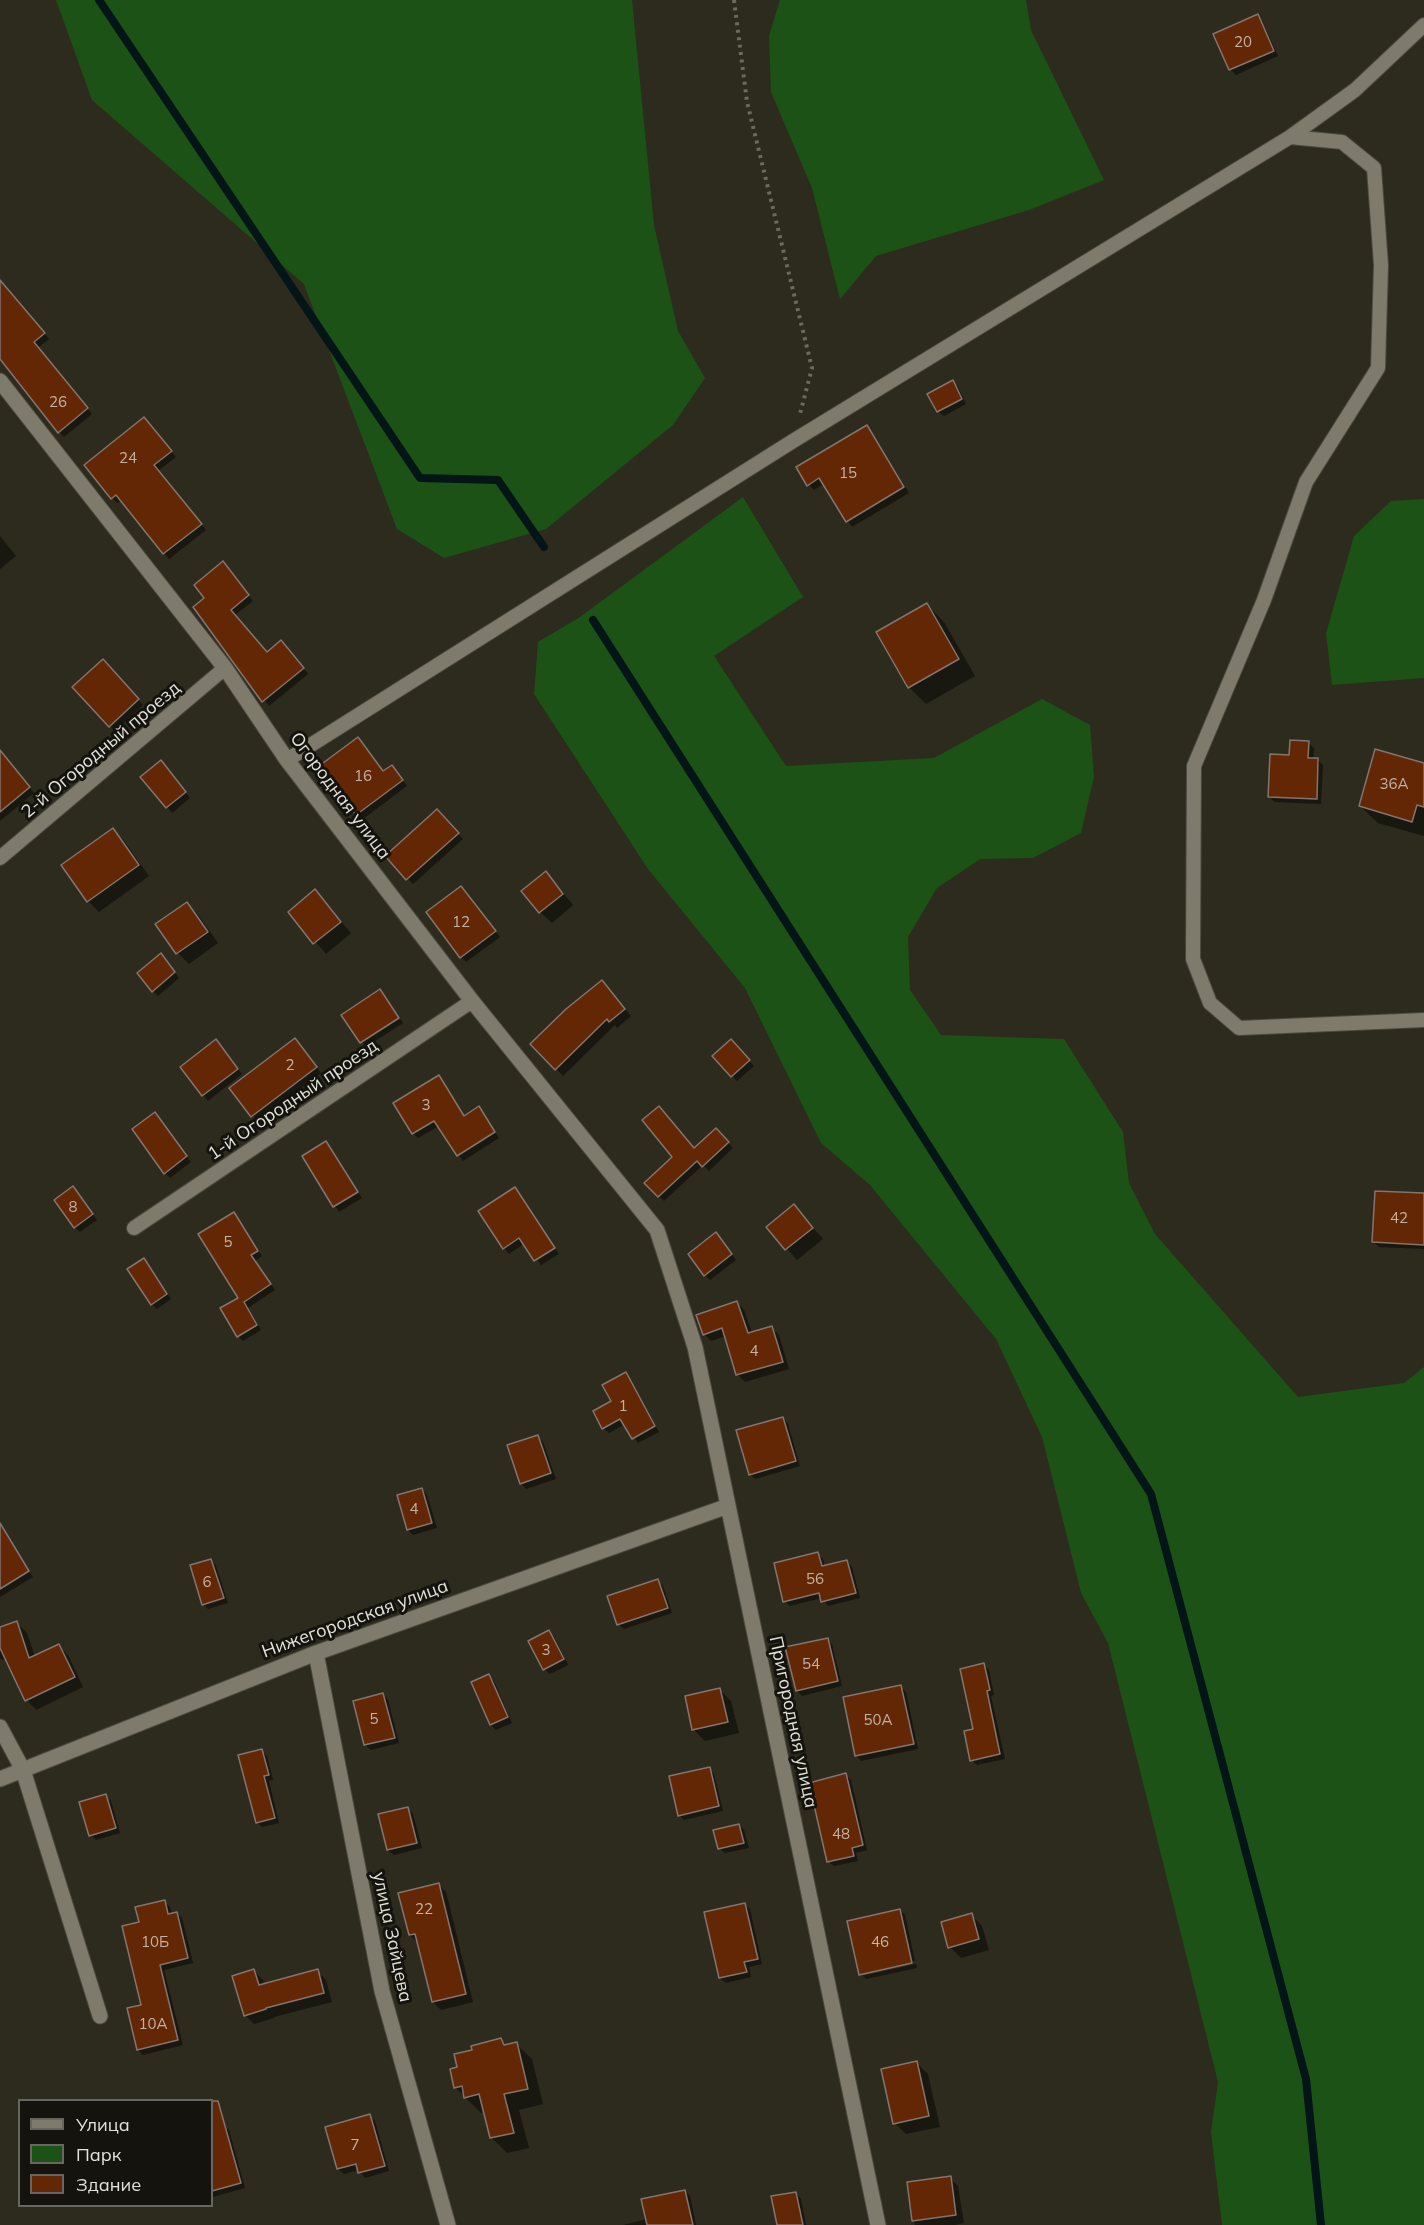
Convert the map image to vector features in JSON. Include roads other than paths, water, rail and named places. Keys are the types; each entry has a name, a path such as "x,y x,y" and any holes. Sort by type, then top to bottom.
{"street":[{"name":"Огородная улица","path":"0,381 225,669 287,760 472,1001 657,1230"},
{"name":"Пригородная улица","path":"657,1230 695,1347 878,2225"},
{"name":"Нижегородская улица","path":"0,1779 316,1653 728,1506"},
{"name":"улица Зайцева","path":"316,1653 382,1991 448,2225"},
{"path":"0,1727 23,1770 100,2016"}],"lane":[{"path":"287,760 794,441 1290,137 1355,90 1424,26"},
{"path":"1290,137 1342,142 1374,168 1381,265 1378,368 1306,482 1264,600 1194,766 1193,959 1210,1003 1239,1028 1424,1020"},
{"name":"2-й Огородный проезд","path":"0,858 225,669"},
{"name":"1-й Огородный проезд","path":"134,1228 472,1001"}],"waterway":[{"path":"99,0 420,478 498,480 544,547"},
{"path":"593,620 1151,1494 1306,2079 1321,2225"}]}
